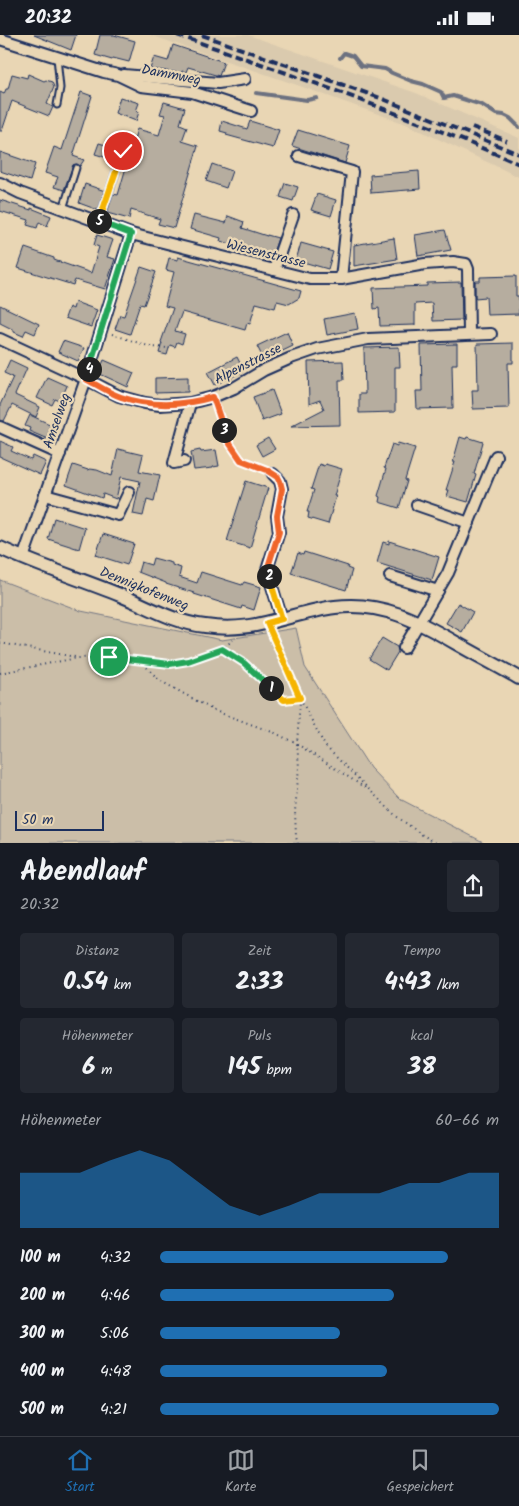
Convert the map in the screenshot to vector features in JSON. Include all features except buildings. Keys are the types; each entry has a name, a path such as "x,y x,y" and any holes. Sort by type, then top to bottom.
{"street":[{"name":"Dammweg","path":"0,39 118,75 141,86 192,91 251,111"},
{"path":"118,75 218,83 245,79"},
{"path":"299,156 352,172 341,279"},
{"name":"Wiesenstrasse","path":"0,183 20,193 131,234 310,279 341,279 425,264 453,262 466,264 468,269 469,334"},
{"path":"274,270 292,215"},
{"name":"Amselweg","path":"23,558 86,379 131,234"},
{"name":"Alpenstrasse","path":"0,339 120,396 144,403 160,405 190,403 213,397 234,388 264,370 318,349 368,339 492,334"},
{"path":"184,461 174,463 190,403"},
{"path":"0,427 60,454"},
{"path":"404,648 448,573 496,456"},
{"path":"274,474 280,481 282,489 277,516 279,532 267,570 282,619"},
{"path":"45,495 118,515 129,492"},
{"path":"417,505 469,523"},
{"name":"Dennigkofenweg","path":"0,548 194,625 240,627 267,623 324,609 354,606 384,610 420,622 519,678"},
{"path":"390,575 438,591"}],"lane":[{"path":"57,57 60,88 58,105"},
{"path":"99,222 123,151"},
{"path":"63,209 76,168"}],"path":[{"path":"102,330 151,347 168,348"},
{"path":"213,397 228,441 241,460 274,474"},
{"path":"267,623 300,698 325,746 396,816 421,834 438,843"},
{"path":"0,643 77,657 109,657 170,664 188,661 222,649 244,663 284,700 300,698"},
{"path":"0,673 77,657"},
{"path":"140,660 159,680 215,711 275,733 297,744 371,792"},
{"path":"298,843 295,811 299,767 297,744 300,698"}],"shaded area":[{"path":"150,35 248,35 416,93 519,138 519,177 406,124"},
{"path":"0,580 81,611 222,640 296,628 305,667 370,768 400,799 485,843 0,843"}],"waterway":[{"path":"340,58 344,53 353,56 361,66 385,69 441,92 444,98 453,96 482,105 496,114 510,118 519,127"},
{"path":"256,93 307,100 317,98"}],"railway":[{"path":"177,35 349,96 519,164"},
{"path":"202,35 383,99 519,154"},
{"path":"472,127 507,141"}],"route":[{"path":"109,657 170,664 203,657 222,649 244,663 284,700 300,698 267,623 282,619 267,570 279,532 277,516 282,489 278,477 267,470 241,460 228,441 213,397 190,403 160,405 144,403 120,396 86,379 131,234 99,222 123,151"}]}
